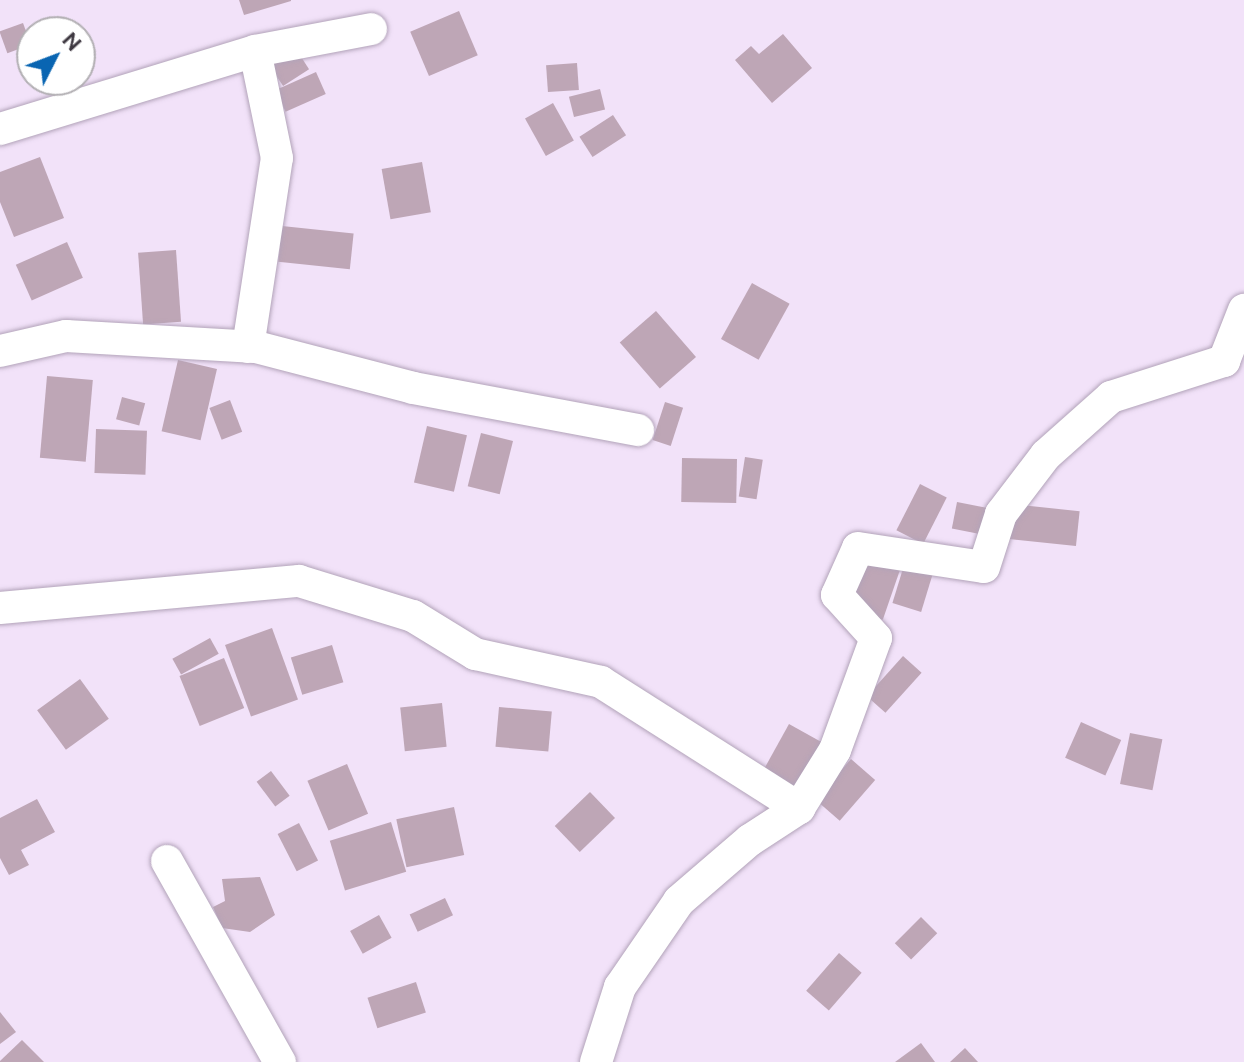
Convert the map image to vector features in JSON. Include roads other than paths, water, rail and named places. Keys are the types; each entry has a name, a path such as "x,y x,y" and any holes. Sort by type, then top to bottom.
{"street":[{"path":"0,129 255,51 371,29"},
{"path":"248,347 277,158 255,51"},
{"path":"596,1062 620,987 679,901 750,840 799,808 835,750 876,638 837,595 858,548 984,567 1001,514 1046,455 1111,397 1224,361 1244,310"},
{"path":"0,351 66,336 248,347 413,388 638,430"},
{"path":"0,608 299,581 413,616 475,654 601,682 799,808"},
{"path":"167,861 280,1062"}]}
